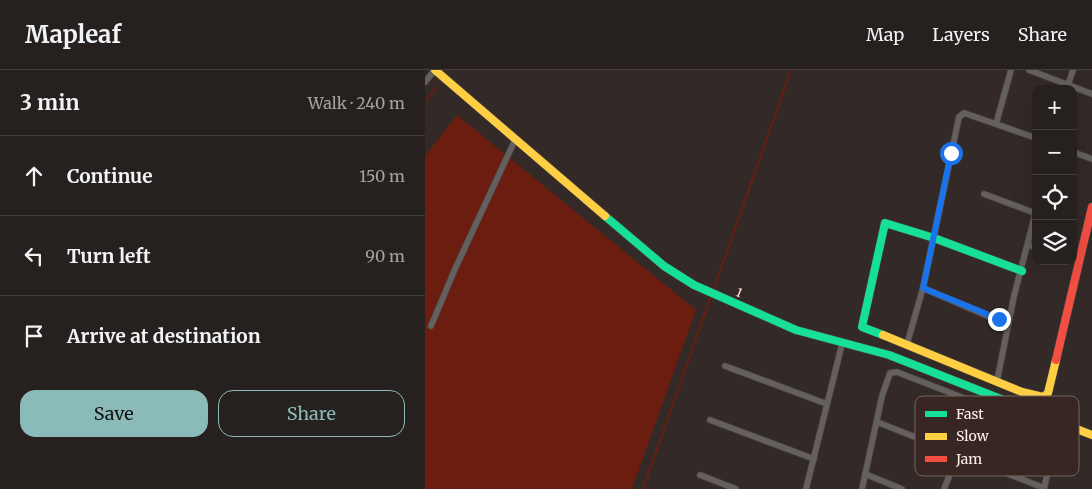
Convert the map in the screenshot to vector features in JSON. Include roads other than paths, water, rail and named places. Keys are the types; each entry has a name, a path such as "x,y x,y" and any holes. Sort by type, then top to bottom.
{"street":[{"path":"995,124 1011,70"},
{"path":"1029,70 1068,85 1073,70"},
{"path":"425,82 435,71"},
{"name":"1","path":"435,71 680,277 720,297 796,330 842,344 889,355 995,396"},
{"path":"1077,88 1092,94"},
{"path":"907,344 923,288 959,117 964,113 1032,137"},
{"path":"431,326 455,269 515,140"},
{"path":"1077,153 1092,159"},
{"path":"984,194 1032,211"},
{"path":"1077,259 1092,207"},
{"path":"997,381 1008,325 1034,220"},
{"path":"1022,271 888,222 883,225 862,326 1034,396"},
{"path":"1028,245 1032,246"},
{"path":"1044,396 1048,393 1075,265"},
{"path":"923,288 1008,325"},
{"path":"806,489 842,344"},
{"path":"725,366 827,404"},
{"path":"862,489 882,396 889,373 897,372 960,396"},
{"path":"710,420 814,459"},
{"path":"877,422 915,437"},
{"name":"1","path":"1079,429 1092,435"},
{"path":"700,474 736,489"},
{"path":"865,474 901,489"},
{"path":"944,489 949,476"},
{"path":"1014,476 1044,488"}],"waterway":[{"path":"713,291 791,70"},
{"path":"425,102 436,88"},
{"path":"643,489 711,296"}]}
